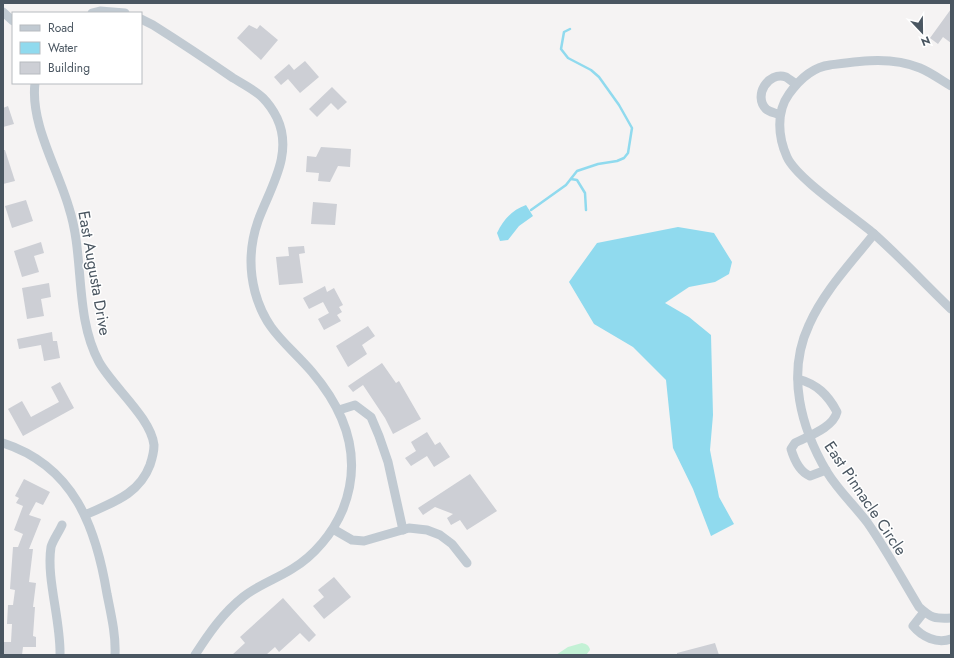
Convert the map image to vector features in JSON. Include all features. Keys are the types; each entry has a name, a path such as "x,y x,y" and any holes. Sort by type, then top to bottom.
{"street":[{"path":"3,12 12,20"},
{"path":"99,12 116,12"},
{"path":"142,20 153,25 263,98 277,118 282,139 282,160 277,177 258,222 252,248 251,268 255,292 272,330 311,371 334,400 344,422 350,448 351,468 343,509 324,541 308,558 292,569 268,581 244,596 222,616 195,655"},
{"path":"951,86 920,68 895,61 878,60 825,66 809,73 796,84 785,99 780,115 780,135 788,158 798,172 874,234 951,309"},
{"path":"780,115 766,109 762,102 762,94 765,84 771,77 780,76 786,77 796,84"},
{"name":"East Augusta Drive","path":"35,84 36,108 43,138 70,208 76,237 84,316 89,334 99,361 113,384 144,420 154,445 152,460 146,475 135,490 114,502 85,515"},
{"name":"East Pinnacle Circle","path":"874,234 823,298 808,326 799,357 798,379 800,408 808,436 826,470 867,522 919,607 924,612 937,619 951,618"},
{"path":"798,379 816,386 829,399 837,412 836,418 831,423 795,443 791,449 793,456 804,474 810,476 826,470"},
{"path":"339,410 355,405 371,417 388,462 403,530"},
{"path":"3,443 21,449 45,464 66,485 85,515 102,567 110,609 115,655"},
{"path":"60,655 59,623 50,560 52,546 62,525"},
{"path":"332,529 352,540 364,541 410,528 427,530 440,535 452,544 467,563"},
{"path":"924,612 913,626 921,635 933,639 946,640 951,638"}],"green space":[{"path":"582,643 590,648 586,655 556,655 568,647"}],"water":[{"path":"526,205 533,216 519,226 508,240 500,241 497,233 502,224 508,216"},
{"path":"678,227 714,233 732,262 729,274 715,282 689,287 665,303 689,317 711,335 713,415 710,450 719,497 734,524 711,536 693,489 673,448 666,380 633,347 594,324 569,282 597,243"}],"building":[{"path":"951,9 951,43 943,37 938,44 930,38"},
{"path":"249,25 257,29 260,25 278,40 261,60 237,38"},
{"path":"305,61 319,77 300,93 288,79 281,85 274,77 289,64 294,70"},
{"path":"332,87 347,102 338,110 331,103 317,117 309,109"},
{"path":"8,106 14,124 3,127 3,108"},
{"path":"321,147 351,149 350,167 338,166 330,182 318,181 319,173 306,172 307,156 316,157"},
{"path":"3,150 5,150 15,181 3,184"},
{"path":"26,200 33,221 12,228 5,206"},
{"path":"313,202 337,204 335,225 311,224"},
{"path":"41,242 44,253 34,256 39,272 22,277 14,251"},
{"path":"304,246 305,253 299,254 303,283 279,285 276,257 289,256 288,247"},
{"path":"49,283 51,297 41,299 44,316 27,319 22,288"},
{"path":"325,286 327,292 334,288 343,305 339,307 342,312 337,315 341,321 324,330 318,319 329,313 323,302 309,309 303,298"},
{"path":"368,326 375,336 362,345 367,354 348,367 336,346"},
{"path":"52,332 53,341 57,341 60,358 44,361 41,345 19,349 17,339"},
{"path":"382,363 396,383 399,381 421,419 393,434 385,418 363,385 353,392 348,386"},
{"path":"60,382 74,408 23,436 8,409 22,401 31,417 59,402 51,387"},
{"path":"427,432 435,445 440,442 450,457 434,467 427,456 411,466 405,458 416,451 411,442"},
{"path":"470,474 497,511 467,530 460,520 451,525 447,518 453,514 435,507 423,515 418,508"},
{"path":"24,479 50,492 43,505 36,502 29,515 41,519 29,549 33,549 29,582 36,583 33,607 35,607 33,636 36,637 36,647 23,647 22,655 3,655 3,642 11,642 12,624 7,624 8,605 13,605 15,590 10,589 13,547 18,547 23,534 14,530 23,506 16,503 19,498 15,496"},
{"path":"334,577 351,597 324,619 313,606 324,597 318,590"},
{"path":"283,598 316,635 309,642 300,633 279,652 275,647 266,655 232,655 245,643 240,637"},
{"path":"715,643 719,655 677,655 677,653"}],"waterway":[{"path":"531,210 566,185 577,171 598,164 617,161 624,158 628,153 632,128 619,105 599,77 591,70 568,58 561,49 564,32 570,29"},
{"path":"571,179 577,180 585,193 586,210"}]}
